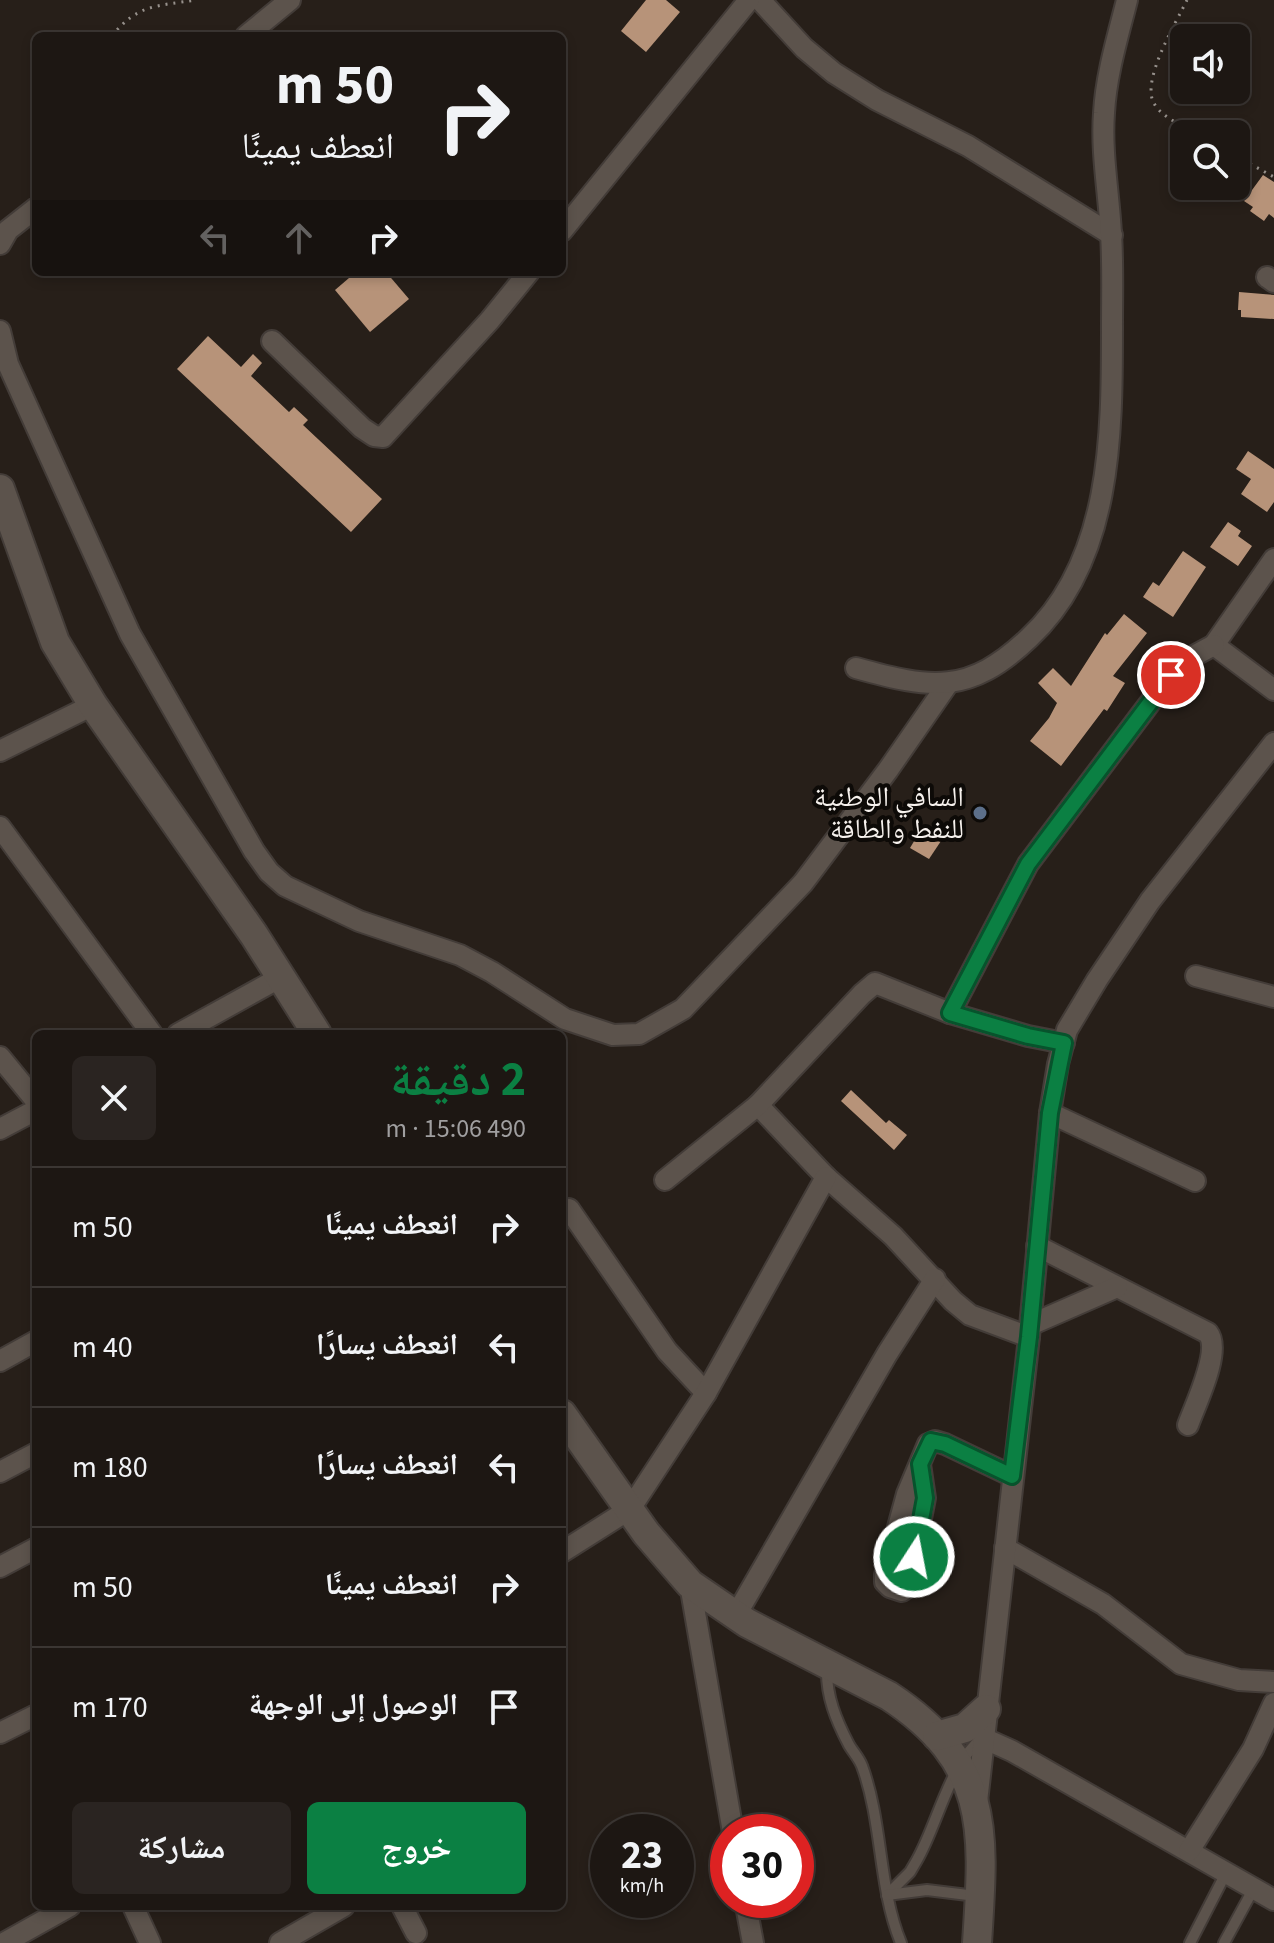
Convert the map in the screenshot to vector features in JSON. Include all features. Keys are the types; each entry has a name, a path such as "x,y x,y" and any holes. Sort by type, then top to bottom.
{"main road":[{"path":"1,493 55,642 93,705 314,1030"},
{"path":"566,1420 630,1509 690,1584 736,1615 827,1666 889,1696 937,1736 959,1766 977,1806 982,1844 977,1943"},
{"path":"937,1736 965,1728 986,1709"}],"street":[{"path":"251,32 290,0"},
{"path":"566,226 749,0"},
{"path":"760,0 804,48 834,73 877,100 968,146 1112,235"},
{"path":"856,668 895,679 947,685 982,673 1013,654 1043,626 1067,592 1092,536 1103,493 1112,358 1112,235 1104,112 1127,0"},
{"path":"0,244 8,230 32,211"},
{"path":"272,341 362,428 374,436 383,437 490,320 526,276"},
{"path":"0,331 8,364 130,634 269,872 285,886 359,921 460,955 565,1019 613,1035 639,1034 683,1009 803,883 947,685"},
{"path":"950,1013 1028,864 1171,675 1188,659 1214,645 1274,559"},
{"path":"1214,645 1274,690"},
{"path":"0,751 93,705"},
{"path":"977,1806 1050,1113 1067,1030 1150,901 1274,743"},
{"path":"0,827 149,1030"},
{"path":"1196,976 1274,997"},
{"path":"185,1030 281,977"},
{"path":"665,1180 758,1105 875,983 950,1013 1064,1043"},
{"path":"0,1057 32,1096"},
{"path":"758,1105 826,1177 893,1236 970,1315 1029,1331 1117,1287"},
{"path":"0,1129 32,1112"},
{"path":"1050,1113 1195,1181"},
{"path":"566,1549 630,1509 706,1393 826,1177"},
{"path":"569,1209 667,1351 706,1393"},
{"path":"1037,1246 1208,1333 1214,1352 1188,1425"},
{"path":"736,1615 887,1354 935,1279"},
{"path":"0,1361 32,1343"},
{"path":"920,1464 925,1498 908,1586 896,1591 885,1582 885,1575 907,1494 928,1444 935,1441 1012,1476"},
{"path":"0,1472 32,1455"},
{"path":"1005,1548 1103,1604 1181,1664 1239,1680 1274,1682"},
{"path":"0,1567 32,1550"},
{"path":"690,1584 730,1814"},
{"path":"1189,1851 1253,1749 1274,1703"},
{"path":"0,1733 32,1722"},
{"path":"983,1738 1012,1751 1274,1900"},
{"path":"4,1943 63,1910"},
{"path":"135,1910 150,1943"},
{"path":"280,1943 337,1910"},
{"path":"404,1910 416,1933"},
{"path":"748,1918 753,1943"}],"lane":[{"path":"827,1666 828,1694 833,1710 867,1781 887,1895 901,1943"},
{"path":"887,1895 910,1872 959,1766 983,1738"},
{"path":"1190,1943 1226,1873"},
{"path":"1224,1943 1254,1888"},
{"path":"887,1895 927,1890 980,1897"}],"path":[{"path":"116,32 131,15 148,8 196,0"},
{"path":"1176,120 1155,105 1150,90 1152,75 1187,0"},
{"path":"1250,164 1274,177"}],"building":[{"path":"646,0 666,0 680,12 646,52 621,31"},
{"path":"1263,175 1274,182 1274,218 1269,214 1264,221 1250,211 1253,207 1244,201 1250,200 1250,193"},
{"path":"351,276 389,276 409,299 370,332 335,290"},
{"path":"1239,292 1274,295 1274,319 1241,317 1241,310 1238,310"},
{"path":"208,336 241,367 253,354 262,363 251,376 289,412 294,407 308,420 303,425 382,499 351,532 177,369"},
{"path":"1248,451 1274,469 1274,502 1267,512 1241,494 1251,479 1236,469"},
{"path":"1228,522 1241,531 1238,536 1252,546 1238,566 1210,547"},
{"path":"1183,551 1206,567 1173,617 1143,597 1153,582 1159,586"},
{"path":"1124,614 1147,633 1113,676 1125,683 1107,711 1104,709 1061,766 1030,741 1057,703 1038,683 1053,668 1071,686 1105,633 1107,635"},
{"path":"923,826 943,838 929,859 910,848"},
{"path":"851,1090 886,1123 889,1120 907,1135 894,1150 841,1101"}],"place":[{"name":"السافي الوطنية للنفط والطاقة","path":"980,813"}],"route":[{"path":"914,1557 925,1498 920,1464 931,1441 945,1444 1012,1476 1029,1337 1050,1113 1064,1043 950,1013 1028,864 1171,675"}]}
